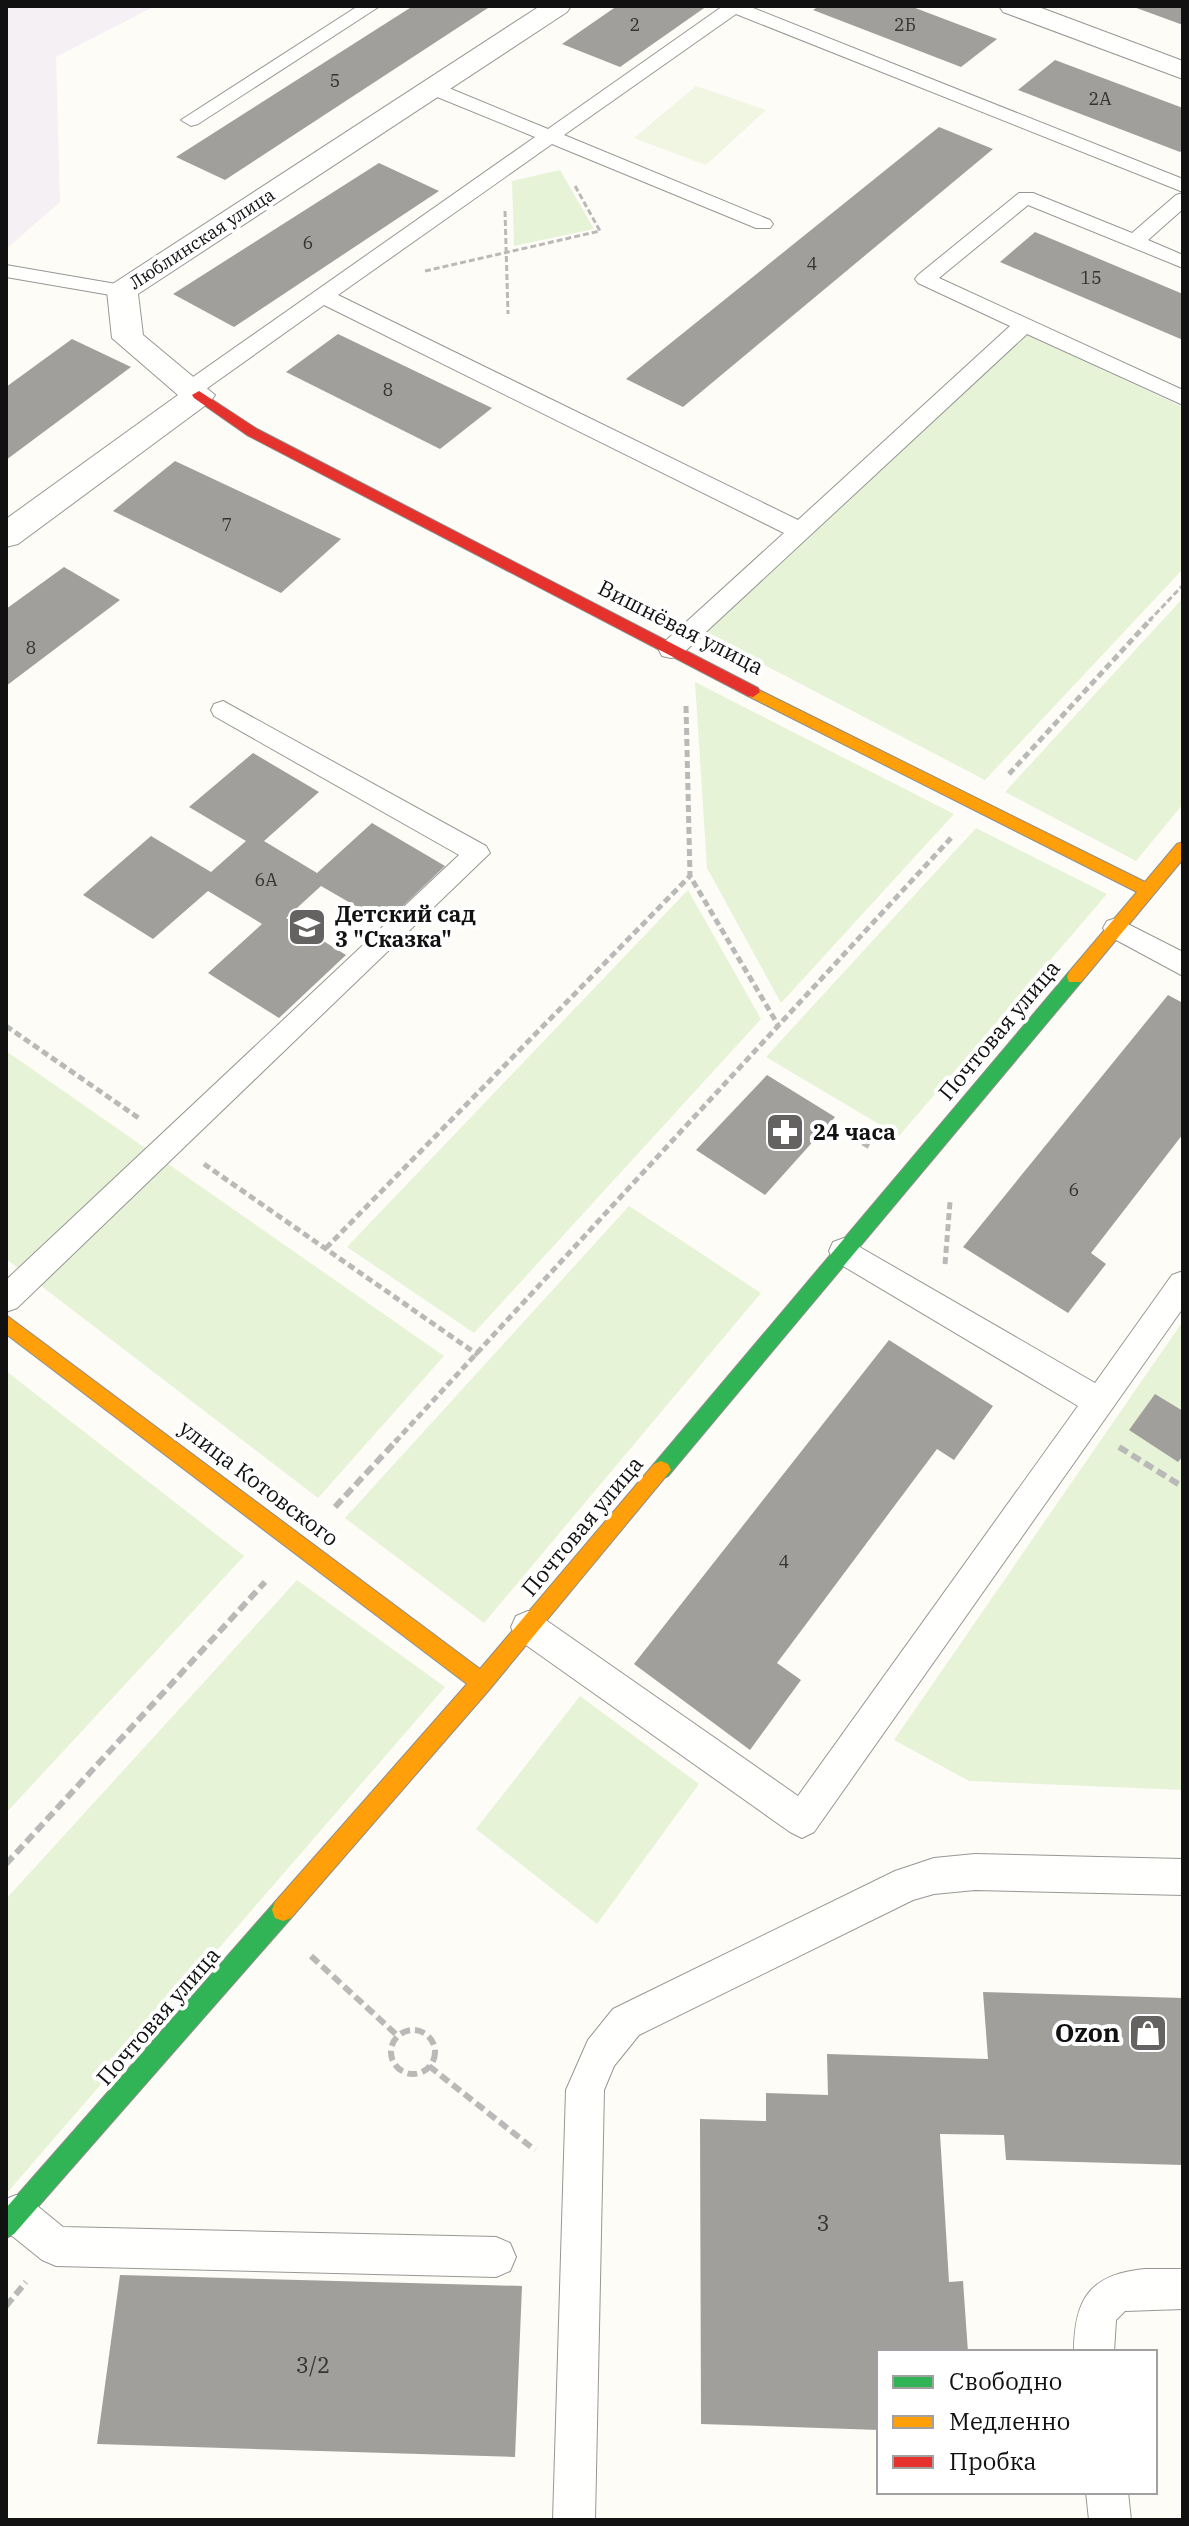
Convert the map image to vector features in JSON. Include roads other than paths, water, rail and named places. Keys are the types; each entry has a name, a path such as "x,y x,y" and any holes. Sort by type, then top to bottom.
{"street":[{"name":"Люблинская улица","path":"195,392 128,338 122,291 558,6"},
{"path":"1012,6 1183,71"},
{"path":"6,536 195,392"},
{"name":"Вишнёвая улица","path":"195,392 252,432 678,654 1147,890"},
{"name":"Почтовая улица","path":"11,2220 482,1683 1183,848"},
{"name":"улица Котовского","path":"6,1323 482,1683"}],"lane":[{"path":"191,120 371,6"},
{"path":"195,392 323,296 735,6 1183,186"},
{"path":"432,88 763,224"},
{"path":"1183,262 1026,197 925,279 1183,398"},
{"path":"1134,242 1183,199"},
{"path":"6,271 122,291"},
{"path":"323,296 800,531"},
{"path":"678,654 800,531 1024,325"},
{"path":"6,1299 477,853 223,710"},
{"path":"1116,928 1183,965"},
{"path":"844,1251 942,1309 1092,1413"},
{"path":"528,1627 802,1820 1183,1284"},
{"path":"574,2520 585,2090 591,2070 612,2037 626,2022 908,1884 934,1876 975,1872 1183,1877"},
{"path":"11,2220 56,2246 496,2257"},
{"path":"1094,2350 1092,2330 1099,2307 1107,2297 1123,2289 1183,2289"},
{"path":"1107,2494 1110,2520"}],"place":[{"name":"Детский сад 3 \"Сказка\"","path":"307,927"},
{"name":"24 часа","path":"785,1132"},
{"name":"Ozon","path":"1148,2033"}]}
